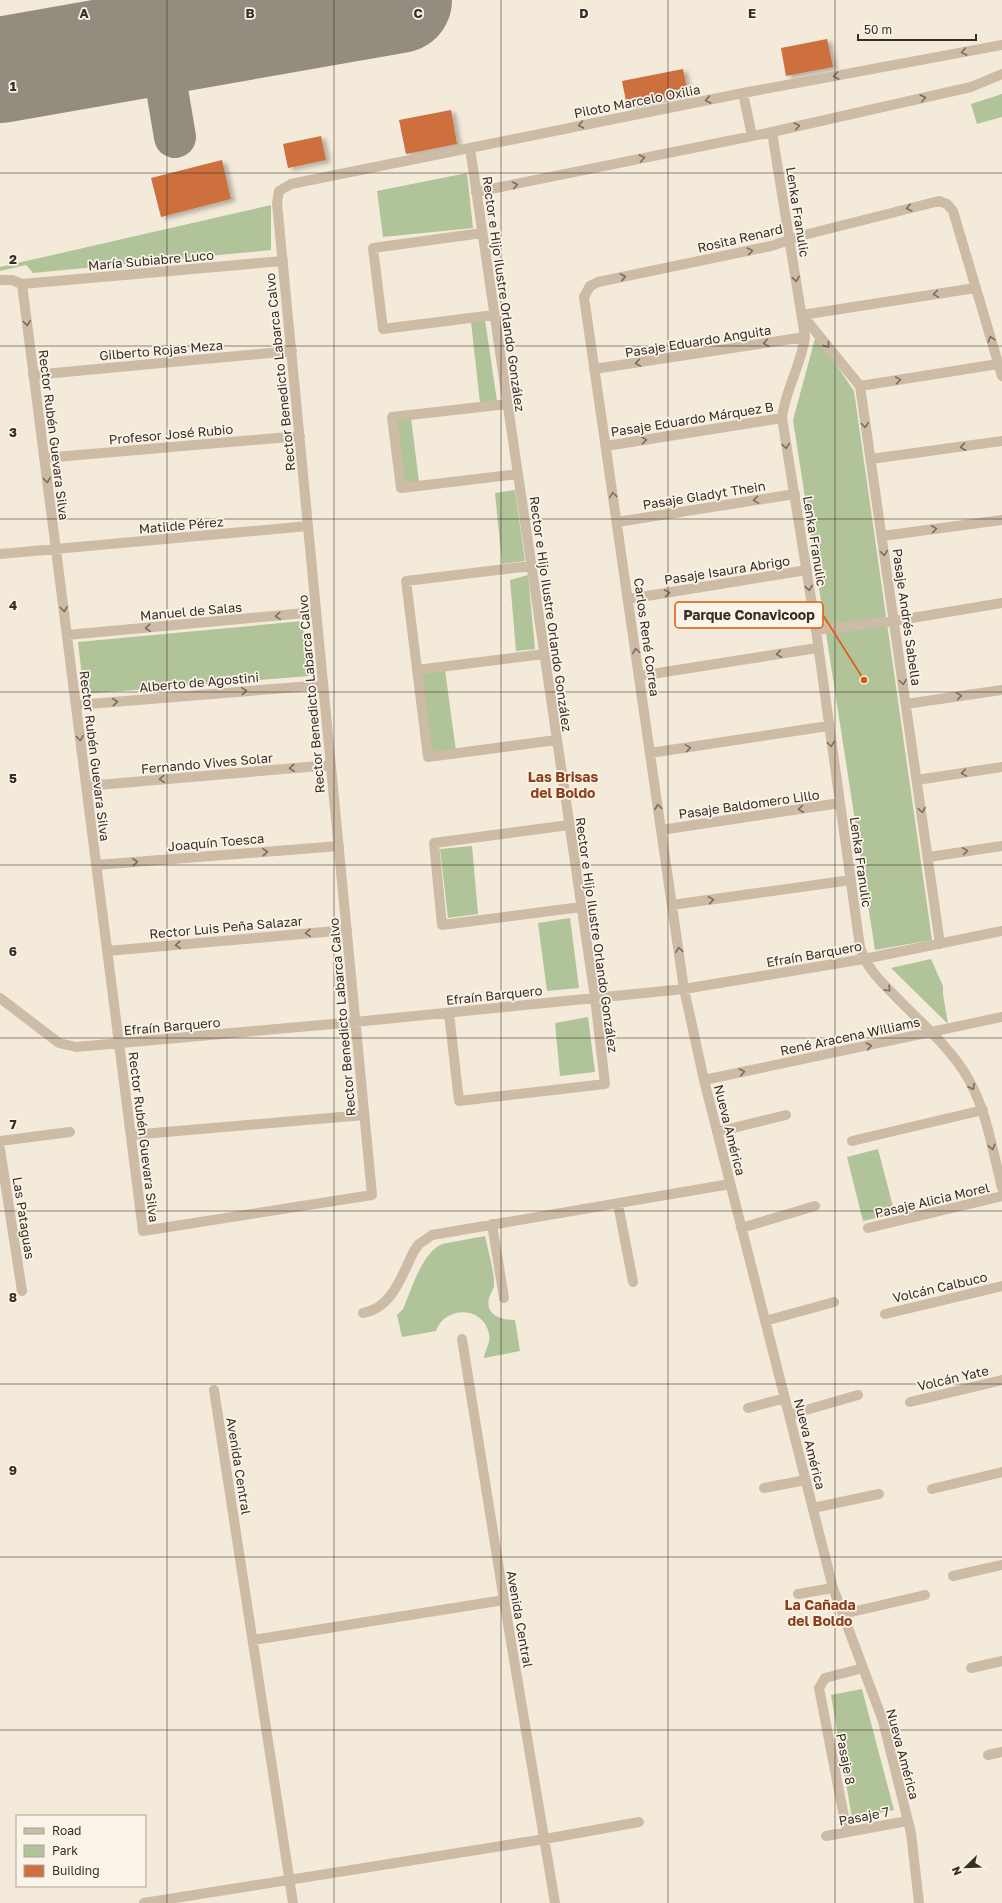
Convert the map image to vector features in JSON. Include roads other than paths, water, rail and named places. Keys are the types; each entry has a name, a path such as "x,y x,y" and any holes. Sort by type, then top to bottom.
{"street":[{"name":"Piloto Marcelo Oxilia","path":"279,192 290,184 743,93 1002,45"},
{"path":"476,192 772,132 971,87 1002,74"},
{"path":"743,93 752,136"},
{"name":"Lenka Franulic","path":"772,132 805,337 802,356 783,405 782,418 816,630 817,648 860,947 864,959 873,974 932,1033 962,1069 983,1110 1002,1188"},
{"name":"Rector e Hijo Ilustre Orlando González","path":"449,1013 459,1101 605,1084 595,998 470,148"},
{"name":"Rector Benedicto Labarca Calvo","path":"143,1231 372,1195 292,351 282,261 277,203 279,192"},
{"name":"Rosita Renard","path":"587,290 598,282 771,246 804,235 935,201 946,204 954,215 975,288"},
{"path":"482,233 373,248 384,329 494,315"},
{"name":"María Subiabre Luco","path":"0,280 12,280 22,284 282,261"},
{"name":"Rector Rubén Guevara Silva","path":"22,284 143,1231"},
{"path":"802,315 975,288 1002,376"},
{"name":"Carlos René Correa","path":"587,290 584,301 684,989"},
{"path":"802,315 860,386 998,364"},
{"name":"Pasaje Eduardo Anguita","path":"594,369 805,337"},
{"name":"Gilberto Rojas Meza","path":"34,374 292,351"},
{"name":"Pasaje Andrés Sabella","path":"860,386 918,780 940,944"},
{"path":"507,404 392,417 401,488 518,474"},
{"name":"Pasaje Eduardo Márquez B","path":"606,446 782,418"},
{"name":"Profesor José Rubio","path":"44,458 300,436"},
{"path":"870,459 1002,441"},
{"name":"Pasaje Gladyt Thein","path":"617,522 794,494"},
{"path":"882,536 1002,520"},
{"name":"Matilde Pérez","path":"0,554 308,526"},
{"path":"531,566 406,581 428,757 556,740"},
{"name":"Pasaje Isaura Abrigo","path":"628,599 807,570"},
{"path":"816,630 894,621 1002,603"},
{"name":"Manuel de Salas","path":"67,635 316,612"},
{"path":"639,676 817,648"},
{"path":"417,670 544,654"},
{"name":"Alberto de Agostini","path":"76,705 323,685"},
{"path":"906,704 1002,690"},
{"path":"650,753 828,726"},
{"name":"Fernando Vives Solar","path":"86,786 331,765"},
{"path":"918,780 1002,767"},
{"name":"Pasaje Baldomero Lillo","path":"661,830 840,803"},
{"path":"569,825 434,843 442,925 581,907"},
{"name":"Joaquín Toesca","path":"96,865 339,846"},
{"path":"929,857 1002,846"},
{"path":"672,905 851,880"},
{"name":"Rector Luis Peña Salazar","path":"107,951 347,930"},
{"name":"Efraín Barquero","path":"0,998 59,1043 76,1047 355,1022 684,989 864,959 1002,931"},
{"name":"Nueva América","path":"684,989 704,1080 833,1588 882,1721 910,1833 919,1903"},
{"name":"René Aracena Williams","path":"704,1080 1002,1017"},
{"path":"852,1141 983,1110"},
{"path":"131,1135 364,1115"},
{"path":"717,1132 786,1115"},
{"path":"0,1141 70,1132"},
{"name":"Las Pataguas","path":"0,1149 22,1291"},
{"path":"363,1313 376,1309 387,1301 414,1251 426,1238 439,1232 618,1204 730,1184"},
{"name":"Pasaje Alicia Morel","path":"868,1228 1002,1196"},
{"path":"618,1204 633,1282"},
{"path":"741,1228 815,1206"},
{"path":"492,1224 504,1298"},
{"name":"Volcán Calbuco","path":"885,1314 1002,1286"},
{"path":"765,1322 834,1302"},
{"name":"Avenida Central","path":"462,1339 555,1903"},
{"name":"Volcán Yate","path":"910,1402 1002,1380"},
{"name":"Avenida Central","path":"214,1390 293,1903"},
{"path":"789,1414 858,1395"},
{"path":"748,1408 785,1398"},
{"path":"932,1489 1002,1472"},
{"path":"764,1488 806,1480"},
{"path":"813,1508 879,1494"},
{"path":"953,1576 1002,1565"},
{"path":"798,1594 833,1588"},
{"path":"843,1614 925,1595"},
{"path":"252,1640 504,1600"},
{"path":"971,1668 1002,1661"},
{"name":"Pasaje 8","path":"847,1832 819,1691 820,1684 825,1678 863,1668"},
{"path":"988,1755 1002,1752"},
{"name":"Pasaje 7","path":"826,1836 907,1821"},
{"path":"144,1903 545,1839 639,1822"}],"place":[{"name":"Parque Conavicoop","path":"864,680"}],"district":[{"name":"Las Brisas del Boldo","path":"563,784"},
{"name":"La Cañada del Boldo","path":"820,1612"}]}
